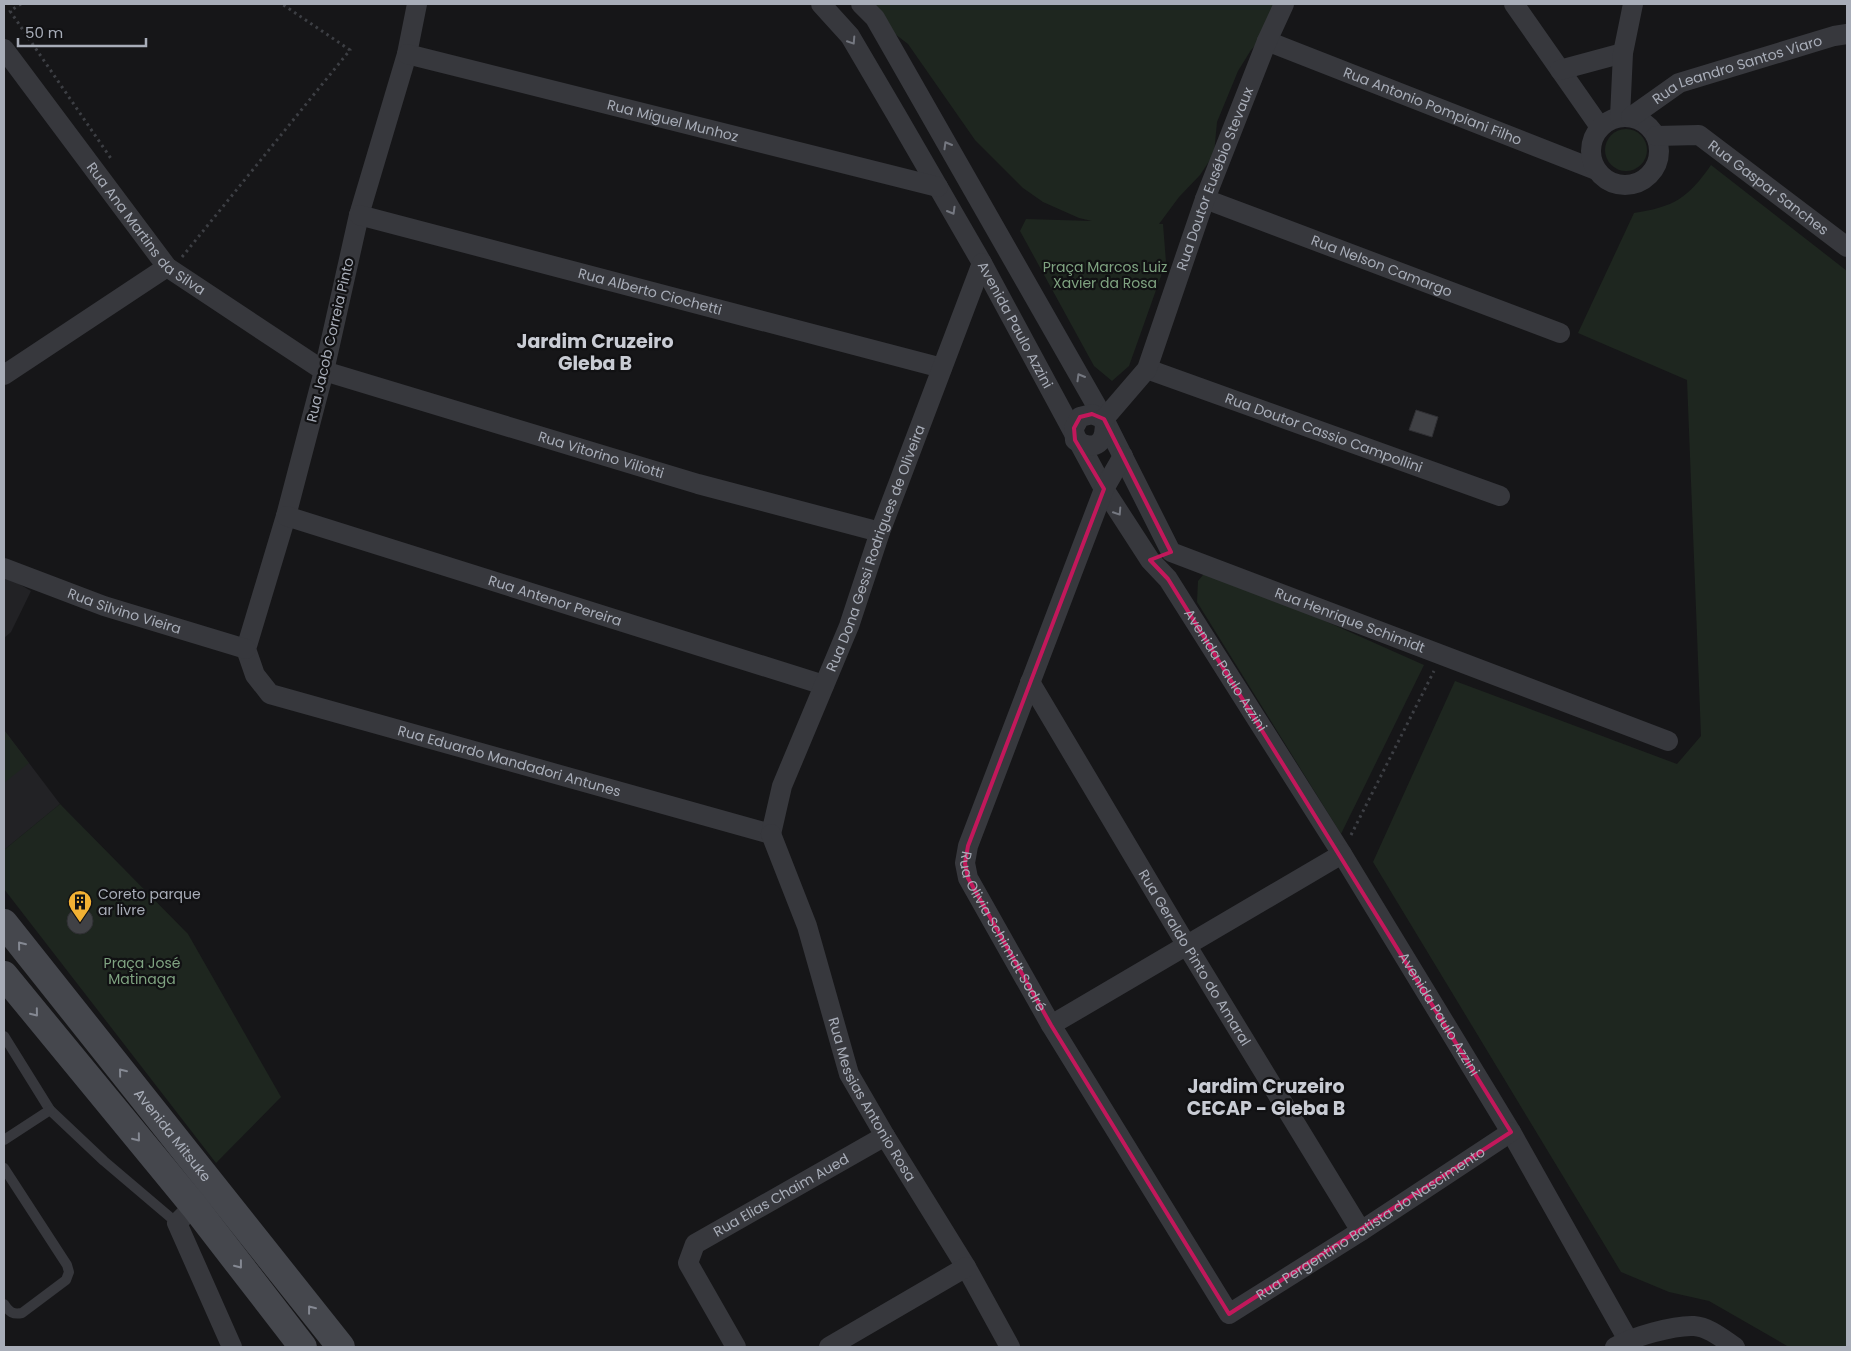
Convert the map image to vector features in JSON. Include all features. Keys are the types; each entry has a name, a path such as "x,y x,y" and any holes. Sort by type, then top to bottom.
{"main road":[{"name":"Avenida Mitsuke","path":"4,923 341,1347"},
{"name":"Avenida Mitsuke","path":"4,975 185,1215 303,1347"}],"street":[{"name":"Rua Jacob Correia Pinto","path":"246,649 286,516 324,371 359,215 407,54 417,4"},
{"name":"Avenida Paulo Azzini","path":"821,4 850,36 982,264 1104,489 1150,560 1168,579 1342,854 1511,1132 1625,1345"},
{"name":"Avenida Paulo Azzini","path":"861,4 875,18 1104,419"},
{"name":"Rua Doutor Eusébio Stevaux","path":"1104,419 1147,369 1205,199 1267,41 1284,4"},
{"path":"1514,4 1600,127"},
{"path":"1625,117 1623,52 1633,4"},
{"name":"Rua Leandro Santos Viaro","path":"1625,117 1679,83 1843,39"},
{"name":"Rua Antonio Pompiani Filho","path":"1267,41 1596,170"},
{"name":"Rua Ana Martins da Silva","path":"4,49 171,259 324,371"},
{"path":"1560,70 1623,52"},
{"name":"Rua Miguel Munhoz","path":"407,54 938,187"},
{"path":"1625,117 1641,120 1650,127 1656,136 1659,158 1655,168 1648,177 1638,183 1615,184 1604,179 1596,170 1591,159 1591,148 1594,136 1600,127 1609,120 1625,117"},
{"name":"Rua Gaspar Sanches","path":"1656,136 1699,135 1847,247"},
{"name":"Rua Nelson Camargo","path":"1205,199 1560,333"},
{"name":"Rua Alberto Ciochetti","path":"359,215 942,368"},
{"path":"4,375 171,259"},
{"name":"Rua Dona Gessi Rodrigues de Oliveira","path":"771,834 782,786 849,626 880,532 982,264"},
{"name":"Rua Doutor Cassio Campollini","path":"1147,369 1500,496"},
{"name":"Rua Vitorino Viliotti","path":"324,371 698,484 880,532"},
{"path":"1076,440 1074,428 1080,418 1092,414 1104,419 1170,552 1168,579"},
{"name":"Rua Olivia Schimidt Sodré","path":"1123,456 1104,489 968,846 965,863 968,878 1051,1025 1228,1314"},
{"name":"Rua Antenor Pereira","path":"286,516 824,685"},
{"path":"1150,560 1170,552"},
{"name":"Rua Henrique Schimidt","path":"1170,552 1668,742"},
{"name":"Rua Silvino Vieira","path":"4,568 104,606 246,649"},
{"name":"Rua Eduardo Mandadori Antunes","path":"246,649 255,675 270,694 771,834"},
{"name":"Rua Geraldo Pinto do Amaral","path":"1030,682 1187,946 1361,1231"},
{"name":"Rua Messias Antonio Rosa","path":"771,834 808,926 848,1074 966,1267 1010,1347"},
{"path":"1051,1025 1342,854"},
{"name":"Rua Pergentino Batista do Nascimento","path":"1228,1314 1361,1231 1511,1132"},
{"name":"Rua Elias Chaim Aued","path":"736,1347 688,1263 696,1244 885,1136"},
{"path":"213,1186 185,1215 232,1347"},
{"path":"829,1347 966,1267"},
{"path":"1625,1345 1672,1328 1694,1326 1715,1333 1735,1347"}],"lane":[{"path":"4,1036 50,1110 104,1161 185,1215"},
{"path":"4,1140 50,1110"},
{"path":"4,1168 69,1272 66,1280 22,1313 15,1314 8,1311 4,1304"}],"path":[{"path":"21,4 10,11 114,164"},
{"path":"171,259 181,260 350,50 282,4"},
{"path":"1342,854 1442,655"}],"highlighted area":[{"path":"1092,414 1104,419 1171,552 1150,560 1168,579 1511,1132 1229,1314 1051,1025 968,878 965,863 968,846 1104,489 1075,440 1074,428 1080,417"}],"shaded area":[{"path":"4,575 31,591 11,632 4,638"},
{"path":"4,730 60,804 4,850"}],"green space":[{"name":"Praça Marcos Luiz Xavier da Rosa","path":"856,4 1290,4 1272,28 1251,50 1238,71 1217,122 1214,154 1200,175 1179,197 1159,224 1163,224 1166,262 1129,366 1112,381 1094,366 1020,231 1026,219 1092,221 1079,218 1043,202 1023,188 975,140 908,44"},
{"path":"1630,129 1638,132 1644,138 1647,150 1644,162 1638,168 1622,171 1614,168 1608,162 1605,146 1608,138 1614,132"},
{"path":"1711,165 1847,271 1847,1347 1789,1347 1709,1301 1669,1292 1621,1272 1373,862 1455,681 1677,764 1701,736 1687,380 1578,333 1634,213 1660,208 1679,199 1695,186"},
{"path":"1208,569 1424,665 1341,834 1197,602 1198,581"},
{"path":"4,730 29,763 4,783"},
{"name":"Praça José Matinaga","path":"60,804 188,934 281,1097 216,1163 4,889 4,850"}],"building":[{"path":"1416,410 1438,417 1432,437 1409,430"},
{"name":"Coreto parque ar livre","path":"80,908 89,912 93,921 89,930 80,934 71,930 67,921 71,912"}],"place":[{"name":"Coreto parque ar livre","path":"80,923"}],"district":[{"name":"Jardim Cruzeiro Gleba B","path":"595,352"},
{"name":"Jardim Cruzeiro CECAP - Gleba B","path":"1266,1097"}]}
